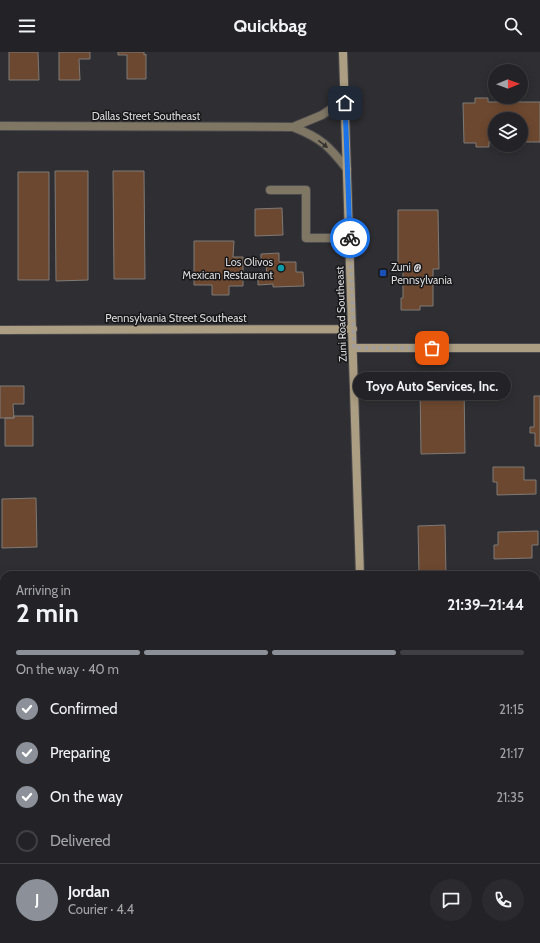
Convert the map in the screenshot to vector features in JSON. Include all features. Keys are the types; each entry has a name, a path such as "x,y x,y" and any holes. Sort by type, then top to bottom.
{"street":[{"name":"Zuni Road Southeast","path":"343,52 354,348 360,571"},
{"name":"Dallas Street Southeast","path":"293,127 304,121 322,115 334,107 344,92"},
{"name":"Dallas Street Southeast","path":"0,126 293,127 308,133 321,141 333,152 347,169"},
{"path":"270,190 306,190 306,238 350,238"},
{"name":"Pennsylvania Street Southeast","path":"0,330 353,329"},
{"path":"354,348 540,348"}],"building":[{"path":"9,52 38,52 39,80 9,80"},
{"path":"59,52 90,52 90,59 79,59 80,80 59,80"},
{"path":"118,52 144,52 144,55 146,54 146,79 127,79 127,55 118,55"},
{"path":"475,98 488,98 488,104 528,104 528,102 540,102 540,142 528,142 528,112 488,112 488,147 476,147 476,143 464,143 463,103 475,103"},
{"path":"55,171 88,171 88,280 56,281"},
{"path":"113,171 144,171 145,279 114,279"},
{"path":"18,172 49,172 49,280 18,280"},
{"path":"282,208 283,235 255,236 255,209"},
{"path":"398,210 438,210 439,269 433,269 433,306 420,306 420,310 401,310 401,298 403,298 403,269 398,269"},
{"path":"194,241 234,241 233,257 243,257 243,286 229,286 229,295 212,295 212,285 194,285"},
{"name":"Los Olivos Mexican Restaurant","path":"279,253 279,262 296,262 296,272 303,272 304,286 273,287 273,284 258,285 258,277 267,277 266,264 261,264 261,254"},
{"path":"464,385 465,453 421,454 420,386"},
{"path":"0,386 24,386 24,404 13,404 14,418 0,418"},
{"path":"534,396 540,396 540,446 535,446 535,433 530,433 530,427 534,427"},
{"path":"14,416 33,416 33,446 5,446 5,418 14,418"},
{"path":"493,467 524,467 524,480 536,480 536,494 497,495 497,482 493,482"},
{"path":"36,498 37,547 2,548 2,499"},
{"path":"445,525 446,571 419,571 418,526"},
{"path":"538,531 538,545 532,545 532,558 494,559 494,545 498,545 498,532"}],"way so far":[{"path":"350,238 354,348 432,348"}],"place":[{"name":"Los Olivos Mexican Restaurant","path":"281,268"},
{"name":"Zuni @ Pennsylvania","path":"383,273"},
{"name":"Toyo Auto Services, Inc.","path":"432,348"}],"route":[{"path":"345,103 350,238"}]}
